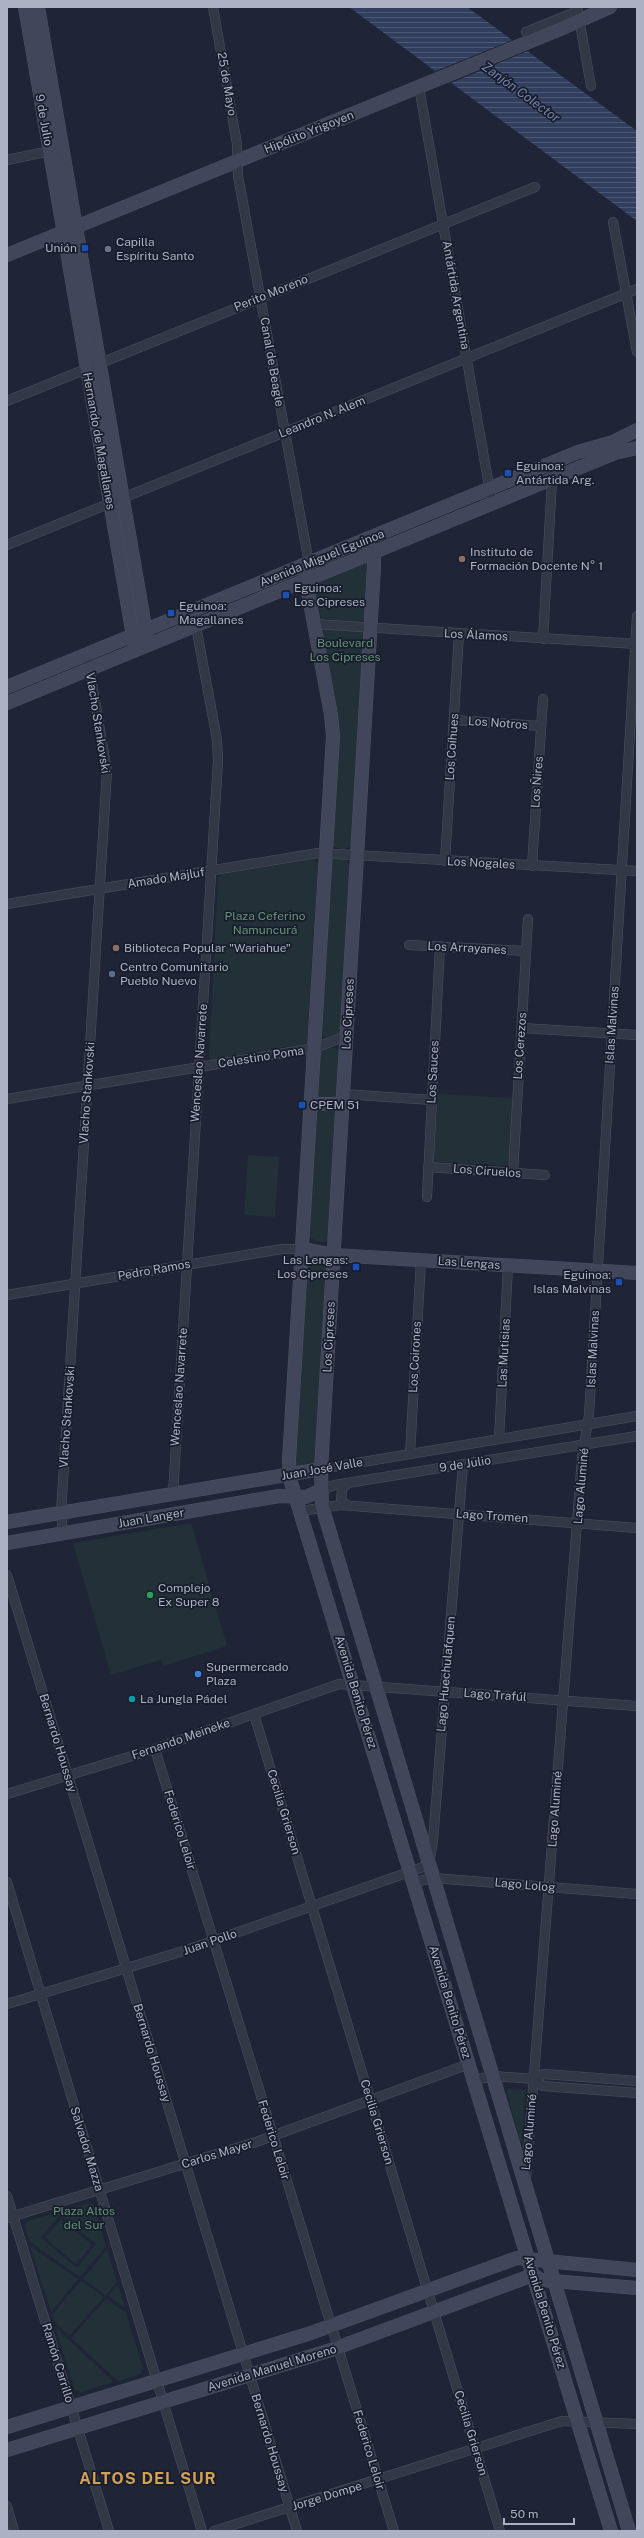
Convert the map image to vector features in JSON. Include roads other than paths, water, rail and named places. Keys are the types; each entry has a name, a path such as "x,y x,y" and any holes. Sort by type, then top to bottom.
{"main road":[{"name":"9 de Julio","path":"24,7 63,232"},
{"name":"9 de Julio","path":"38,7 76,227"},
{"name":"Hipólito Yrigoyen","path":"7,255 420,87 578,12 610,7"},
{"name":"Hernando de Magallanes","path":"76,227 148,645"},
{"name":"Hernando de Magallanes","path":"63,232 136,650"},
{"name":"Avenida Miguel Eguinoa","path":"7,687 553,462 613,442 637,430"},
{"name":"Avenida Miguel Eguinoa","path":"7,703 619,451 637,448"},
{"name":"Los Cipreses","path":"321,1490 321,1469 374,567 372,553 366,540"},
{"path":"289,1474 333,731 306,580 306,564"},
{"path":"311,1099 315,1104 339,1105 343,1097"},
{"name":"Las Lengas","path":"302,1249 334,1255 637,1273"},
{"name":"Juan José Valle","path":"7,1522 321,1469"},
{"name":"Avenida Benito Pérez","path":"289,1474 611,2531"},
{"name":"9 de Julio","path":"295,1496 310,1496 321,1490"},
{"name":"Avenida Benito Pérez","path":"321,1490 322,1506 525,2183 547,2262 555,2281 629,2531"},
{"name":"Juan Langer","path":"7,1543 279,1496 295,1496"},
{"path":"528,2258 547,2262 637,2270"},
{"name":"Avenida Manuel Moreno","path":"7,2427 331,2326 514,2259 528,2258"},
{"path":"547,2262 536,2265 533,2274 540,2280 637,2288"},
{"name":"Avenida Manuel Moreno","path":"7,2450 338,2348 533,2274"}],"street":[{"name":"25 de Mayo","path":"213,7 237,144 238,161"},
{"path":"578,12 591,86"},
{"name":"Antártida Argentina","path":"420,87 492,503"},
{"path":"7,160 62,148"},
{"name":"Canal de Beagle","path":"238,161 238,176 285,432 306,564"},
{"name":"Perito Moreno","path":"7,401 535,186"},
{"path":"613,222 637,352"},
{"name":"Leandro N. Alem","path":"7,545 637,289"},
{"path":"543,638 553,462"},
{"name":"Wenceslao Navarrete","path":"173,1494 218,751 194,610"},
{"name":"Islas Malvinas","path":"586,1435 588,1424 637,616"},
{"name":"Los Álamos","path":"314,624 636,644"},
{"name":"Los Coíhues","path":"445,861 459,634"},
{"name":"Vlacho Stankovski","path":"64,1533 61,1513 107,771 87,654"},
{"name":"Los Ñires","path":"532,866 543,699"},
{"name":"Los Notros","path":"454,720 541,726"},
{"name":"Amado Majluf","path":"7,904 312,854 326,854"},
{"name":"Los Nogales","path":"326,854 637,871"},
{"name":"Los Cerezos","path":"512,1173 528,919"},
{"name":"Los Arrayanes","path":"408,945 526,951"},
{"name":"Los Sauces","path":"427,1197 440,946"},
{"path":"522,1028 637,1035"},
{"name":"Celestino Poma","path":"7,1099 314,1048 347,1036"},
{"path":"343,1097 432,1100"},
{"name":"Los Ciruelos","path":"428,1167 545,1175"},
{"name":"Pedro Ramos","path":"7,1295 285,1248 302,1249"},
{"name":"Los Coirones","path":"410,1454 421,1260"},
{"name":"Las Mutisias","path":"499,1439 508,1266"},
{"name":"Juan José Valle","path":"321,1469 637,1416"},
{"name":"Lago Aluminé","path":"525,2183 577,1523 586,1435"},
{"name":"9 de Julio","path":"321,1490 348,1483 637,1436"},
{"name":"Lago Huechulafquen","path":"429,1865 433,1841 463,1464"},
{"path":"347,1505 341,1501 341,1492 348,1483"},
{"name":"Lago Tromen","path":"301,1511 322,1506 347,1505 637,1528"},
{"name":"Bernardo Houssay","path":"7,1575 297,2531"},
{"name":"Fernando Meineke","path":"7,1794 155,1749 336,1684 354,1684"},
{"name":"Lago Trafúl","path":"354,1684 637,1706"},
{"name":"Cecilia Grierson","path":"254,1714 500,2531"},
{"name":"Federico Leloir","path":"155,1749 394,2531"},
{"path":"412,1876 429,1865"},
{"name":"Lago Lolog","path":"412,1876 637,1894"},
{"name":"Juan Pollo","path":"7,2004 214,1941 312,1906 412,1876"},
{"name":"Salvador Mazza","path":"7,1882 202,2531"},
{"name":"Carlos Mayer","path":"10,2217 273,2136 469,2064"},
{"path":"474,2080 493,2076 534,2079 544,2074 637,2081"},
{"path":"534,2079 543,2086 637,2093"},
{"name":"Ramón Carrillo","path":"7,2196 10,2217 78,2428 109,2531"},
{"path":"637,2281 637,2288"},
{"name":"Jorge Dompe","path":"214,2531 562,2421 577,2420 637,2424"},
{"path":"7,2506 14,2531"}],"water":[{"name":"Zanjón Colector","path":"349,7 467,7 637,131 637,221"}],"place":[{"name":"Unión","path":"85,248"},
{"name":"Capilla Espíritu Santo","path":"108,249"},
{"name":"Eguinoa: Antártida Arg.","path":"508,473"},
{"name":"Instituto de Formación Docente N° 1","path":"462,559"},
{"name":"Eguinoa: Los Cipreses","path":"286,595"},
{"name":"Eguinoa: Magallanes","path":"171,613"},
{"name":"Biblioteca Popular \"Wariahue\"","path":"116,948"},
{"name":"Centro Comunitario Pueblo Nuevo","path":"112,974"},
{"name":"CPEM 51","path":"302,1105"},
{"name":"Las Lengas: Los Cipreses","path":"356,1267"},
{"name":"Eguinoa: Islas Malvinas","path":"619,1282"},
{"name":"Complejo Ex Super 8","path":"150,1595"},
{"name":"Supermercado Plaza","path":"198,1674"},
{"name":"La Jungla Pádel","path":"132,1699"}],"district":[{"name":"ALTOS DEL SUR","path":"148,2478"}],"park label":[{"name":"Boulevard Los Cipreses","path":"345,650"},
{"name":"Plaza Ceferino Namuncurá","path":"265,923"},
{"name":"Plaza Altos del Sur","path":"84,2218"}]}
